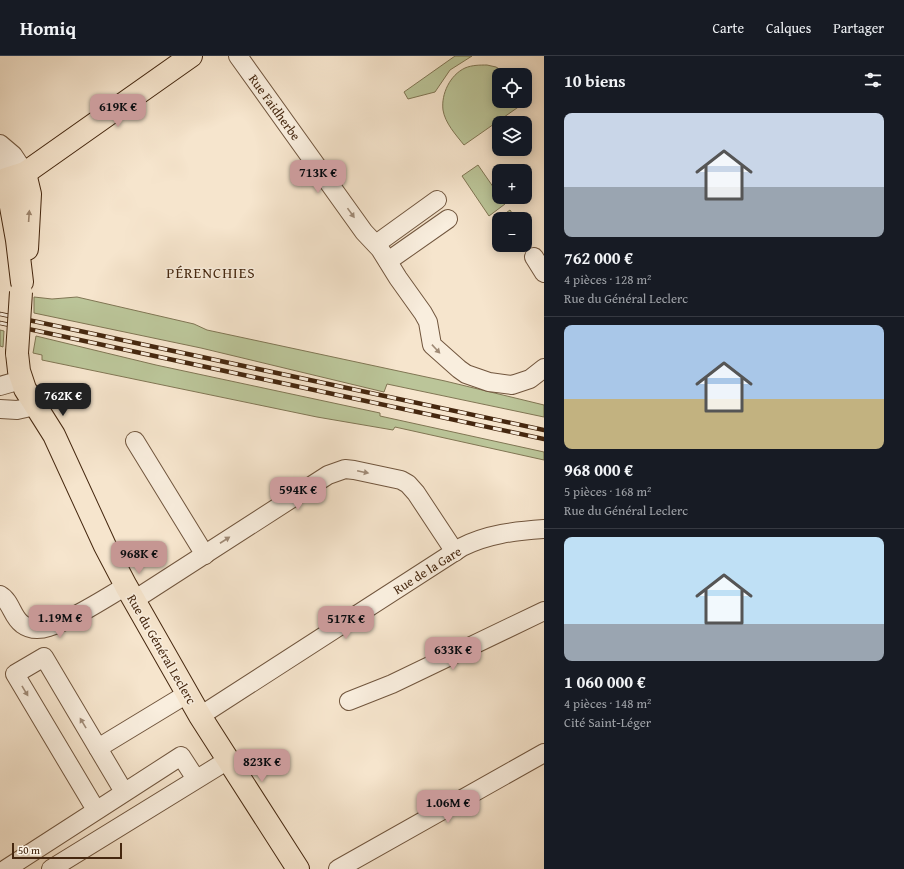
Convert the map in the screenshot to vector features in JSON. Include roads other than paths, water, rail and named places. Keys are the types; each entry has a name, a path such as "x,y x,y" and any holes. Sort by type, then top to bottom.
{"main road":[{"path":"15,176 191,56"},
{"name":"Rue du Général Leclerc","path":"15,176 17,240 22,287 17,353 21,380 35,406 54,435 105,546 187,694 298,869"}],"street":[{"name":"Rue Faidherbe","path":"238,56 364,232 376,244 423,313 428,322 432,345 466,374 488,382 512,385 530,379 544,368"},
{"path":"0,144 13,155 15,176"},
{"path":"0,150 15,176"},
{"path":"376,244 436,200"},
{"path":"388,261 448,219"},
{"path":"534,258 544,273"},
{"path":"0,386 21,380"},
{"path":"0,409 17,410 35,406"},
{"path":"135,442 205,555"},
{"path":"0,595 6,600 22,624 28,628 41,629 61,622 130,593 205,555 219,543 328,475 345,469 387,477 408,484 416,493 454,552"},
{"name":"Rue de la Gare","path":"200,716 454,552 471,543 494,535 544,529"},
{"path":"349,700 392,684 544,611"},
{"path":"96,810 15,674 44,657 124,792"},
{"path":"98,748 187,694"},
{"path":"338,869 544,753"},
{"path":"6,869 181,756 196,779"},
{"path":"51,869 228,760"}],"railway":[{"path":"0,314 544,430"},
{"path":"0,323 544,439"}],"district":[{"name":"PÉRENCHIES","path":"211,273"}]}
